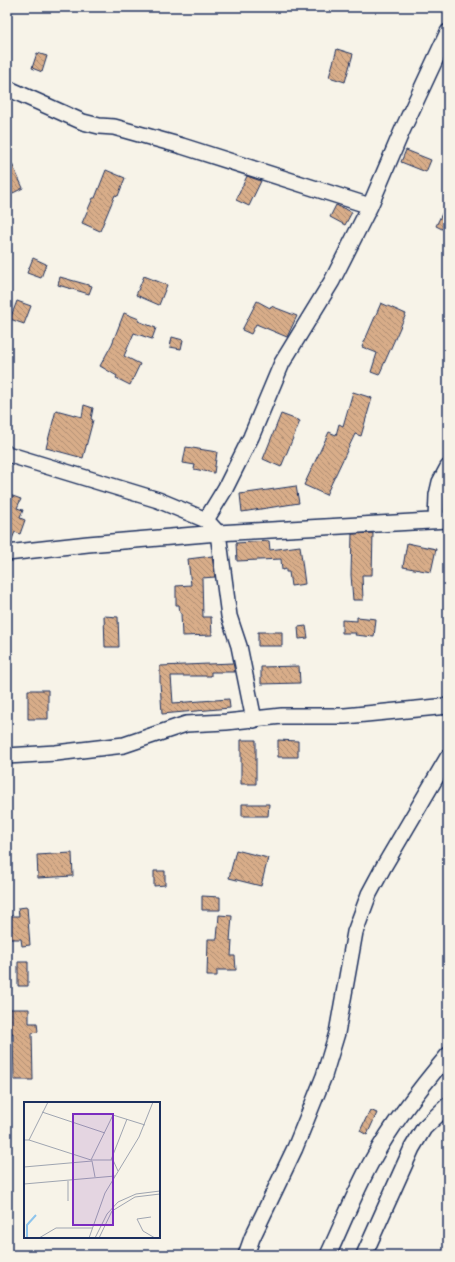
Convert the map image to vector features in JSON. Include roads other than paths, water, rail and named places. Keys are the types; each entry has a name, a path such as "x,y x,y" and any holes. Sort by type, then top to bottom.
{"street":[{"path":"206,520 225,489 251,437 282,363 332,281 370,206 402,131 448,32"},
{"path":"7,88 84,122 99,126 114,127 182,146 370,206"},
{"path":"7,454 158,500 206,520 218,534 229,616 239,646 254,720"},
{"path":"7,553 88,544 218,534 442,520 437,495 440,482 448,467"},
{"path":"7,756 56,753 124,745 186,724 254,720 282,716 345,716 448,706"},
{"path":"246,1255 252,1238 295,1148 324,1076 337,1033 355,932 369,894 448,757"},
{"path":"328,1255 373,1160 405,1108 448,1055"},
{"path":"364,1255 412,1148 424,1128 448,1105"}]}
